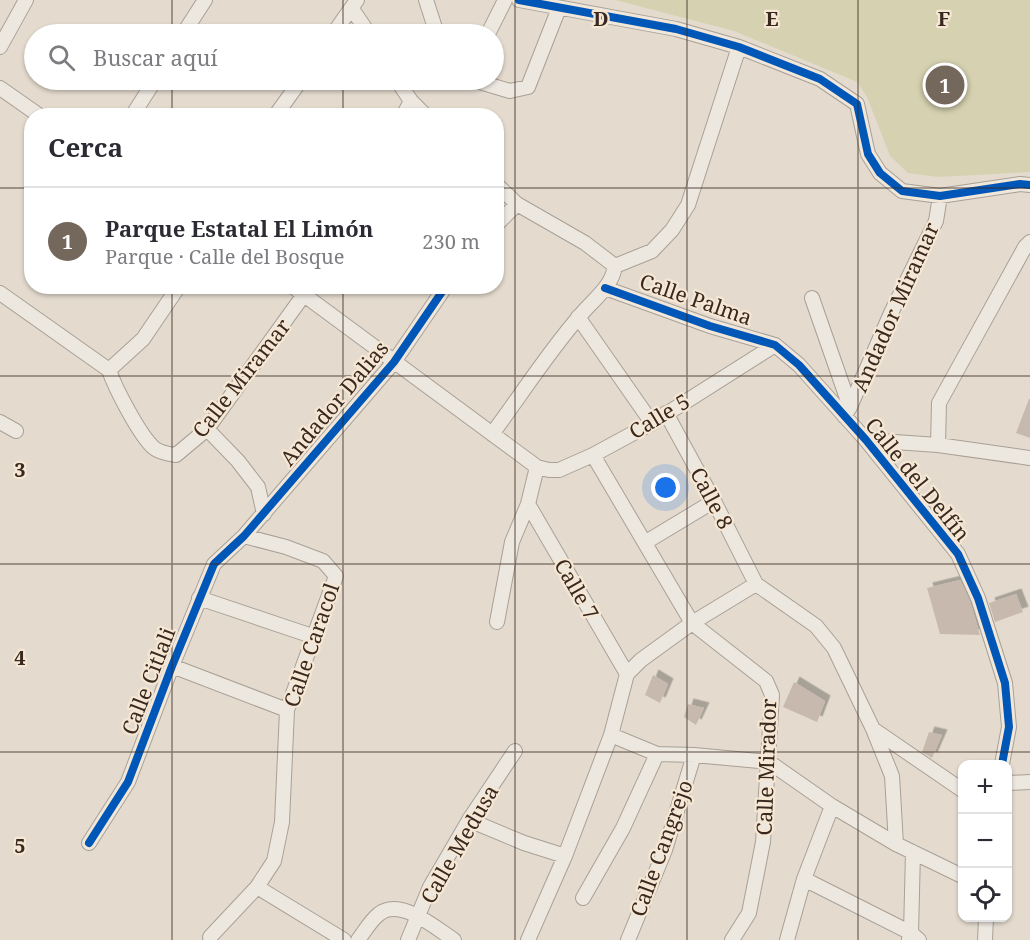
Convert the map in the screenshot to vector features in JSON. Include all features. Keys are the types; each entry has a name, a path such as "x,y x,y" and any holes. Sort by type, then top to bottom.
{"street":[{"path":"0,47 26,0"},
{"path":"189,24 205,0"},
{"path":"426,0 433,24"},
{"path":"493,24 505,0"},
{"path":"519,0 676,29 739,47 820,79 857,104 868,154 880,173 902,190 940,196 1020,184 1030,185"},
{"path":"340,24 354,4 364,24"},
{"path":"504,89 510,91 528,87 559,8"},
{"path":"504,192 517,204 585,243 615,270 652,251 672,230 688,205 739,47"},
{"path":"0,88 29,108"},
{"path":"137,108 149,90"},
{"path":"281,108 294,90"},
{"path":"404,90 418,108"},
{"path":"407,108 411,101"},
{"name":"Andador Miramar","path":"847,411 936,221 940,196"},
{"path":"504,217 517,204"},
{"path":"938,445 939,403 1019,257 1030,242"},
{"name":"Calle Palma","path":"492,434 578,318 605,288 615,270"},
{"name":"Calle Palma","path":"605,288 711,326 775,345"},
{"path":"0,293 109,370 142,339 173,294"},
{"name":"Calle Miramar","path":"109,370 114,385 154,448 176,455 207,429 305,294"},
{"path":"311,294 394,362 537,467 528,504 512,542 497,622"},
{"name":"Andador Dalias","path":"244,536 394,362 441,294"},
{"path":"812,298 847,411"},
{"path":"578,318 652,423"},
{"name":"Calle del Delfín","path":"775,345 799,364 847,411 866,440 958,554 978,598 1005,683 1009,727 1003,760"},
{"name":"Calle 5","path":"537,467 559,470 593,455 652,423 775,345"},
{"name":"Calle 8","path":"666,413 756,584"},
{"path":"0,422 16,431"},
{"path":"207,429 238,461 258,488 264,514"},
{"path":"866,440 938,445 1030,458"},
{"path":"593,455 693,623"},
{"path":"646,542 714,501"},
{"name":"Calle 7","path":"528,504 627,674"},
{"name":"Calle Citlali","path":"89,843 128,782 214,564 244,536"},
{"name":"Calle Caracol","path":"210,937 257,886 274,861 282,822 287,710 336,576 323,561 286,547 244,536"},
{"path":"528,940 565,856 611,735 627,674 641,660 693,623 756,584 816,627 834,648 873,729 892,776 896,844"},
{"path":"199,598 315,637"},
{"name":"Calle Mirador","path":"693,623 766,681 772,695 763,842 749,913 732,940"},
{"path":"172,666 287,710"},
{"path":"873,729 958,787"},
{"path":"611,735 657,754 769,762 832,806 896,844 958,874"},
{"name":"Calle Medusa","path":"408,940 430,886 469,819 515,751"},
{"path":"583,898 623,828 657,754"},
{"name":"Calle Cangrejo","path":"628,940 665,850 694,755"},
{"path":"1012,783 1030,782"},
{"path":"787,940 804,879 832,806"},
{"path":"469,819 524,843 565,856"},
{"path":"804,879 913,938 913,852"},
{"path":"257,886 344,940"},
{"path":"358,940 379,914 393,908 419,916 454,940"},
{"path":"985,940 986,922"}],"shaded area":[{"path":"615,0 1030,0 1030,172 938,177 908,173 890,156 867,97 857,82 734,31"}],"building":[{"path":"1030,399 1030,438 1016,433"},
{"path":"960,580 970,601 980,635 940,634 927,588"},
{"path":"1016,594 1023,612 995,622 989,603"},
{"path":"653,675 668,684 660,703 645,695"},
{"path":"794,682 825,701 817,722 783,707"},
{"path":"688,704 704,708 696,725 684,717"},
{"path":"929,732 942,735 932,758 922,752"}],"cycle path":[{"path":"519,0 676,29 739,47 820,79 857,104 868,154 880,173 902,191 940,196 1020,184 1030,185"},
{"path":"605,288 710,326 775,345 799,365 866,440 958,554 978,598 1005,683 1009,727 1003,760"},
{"path":"89,843 128,782 214,564 244,536 394,362 441,294"}],"place":[{"name":"Parque Estatal El Limón","path":"945,85"}]}
